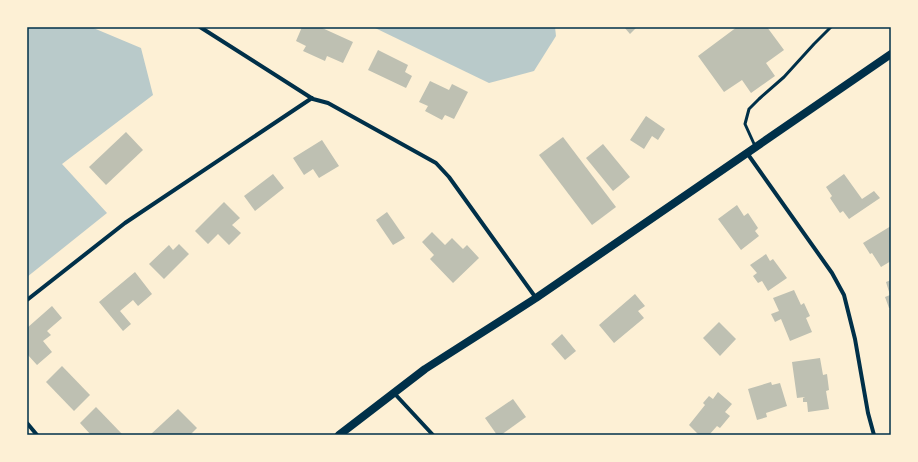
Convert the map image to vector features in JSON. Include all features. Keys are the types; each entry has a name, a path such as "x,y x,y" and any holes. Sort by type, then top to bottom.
{"main road":[{"path":"338,435 425,369 536,298 891,54"}],"street":[{"path":"200,27 312,98 328,103 436,163 449,177 536,298"},
{"path":"27,300 125,223 312,98"},
{"path":"747,153 832,273 844,295 855,339 868,413 874,435"},
{"path":"394,393 433,435"},
{"path":"27,423 37,435"}],"lane":[{"path":"756,147 745,124 748,109 784,77 831,27"}],"shaded area":[{"path":"27,27 91,27 141,48 153,95 62,164 107,213 27,277"},
{"path":"373,27 555,27 556,36 534,71 489,83"}],"building":[{"path":"302,27 320,27 353,42 343,63 327,56 325,61 303,51 306,46 296,41"},
{"path":"624,27 637,27 630,34"},
{"path":"737,27 767,27 784,50 766,63 775,76 751,93 742,80 724,92 698,56"},
{"path":"378,50 408,65 405,72 412,76 406,88 368,70"},
{"path":"430,81 449,90 452,84 468,92 454,119 445,115 442,120 425,111 428,106 419,102"},
{"path":"646,116 665,129 658,140 652,136 644,149 630,140"},
{"path":"126,132 143,150 106,185 89,167"},
{"path":"563,137 616,207 592,225 539,155"},
{"path":"322,140 339,166 319,178 313,169 304,175 293,158"},
{"path":"603,144 630,177 613,191 586,158"},
{"path":"273,174 284,188 255,211 244,196"},
{"path":"844,174 862,199 874,191 880,198 849,219 843,211 840,213 830,198 832,196 826,187"},
{"path":"224,202 240,218 232,225 241,233 229,245 218,234 208,244 195,231"},
{"path":"737,205 744,216 748,213 758,228 755,231 759,236 741,250 718,219"},
{"path":"387,212 405,238 393,245 376,220"},
{"path":"891,226 891,261 881,267 863,243"},
{"path":"432,232 445,245 452,238 463,249 467,245 479,258 453,283 430,259 434,255 422,242"},
{"path":"179,244 189,254 164,279 149,264 169,245 173,250"},
{"path":"766,254 770,261 773,259 787,278 768,291 762,281 758,283 753,276 757,273 750,265"},
{"path":"135,272 152,294 138,306 133,300 120,311 131,324 123,331 99,302"},
{"path":"891,280 891,308 889,308 885,297 890,295 886,282"},
{"path":"794,290 801,305 804,303 810,316 806,318 812,332 790,341 781,319 775,322 771,314 779,311 773,298"},
{"path":"635,294 645,306 638,311 644,318 614,343 599,325"},
{"path":"52,306 62,318 47,331 51,335 43,341 52,352 37,365 27,354 27,328"},
{"path":"719,322 736,339 720,356 703,338"},
{"path":"562,334 576,351 565,360 551,344"},
{"path":"820,358 823,375 827,374 829,390 826,391 829,409 808,412 807,402 803,402 803,398 805,397 797,398 792,362"},
{"path":"62,366 90,395 74,411 46,382"},
{"path":"771,382 772,385 780,383 787,406 766,413 767,417 757,420 748,389"},
{"path":"718,392 732,404 725,412 730,416 720,428 717,426 709,435 699,435 689,425 705,405 703,403 709,396 713,399"},
{"path":"513,399 526,417 501,435 497,435 485,418"},
{"path":"96,407 123,435 91,435 80,423"},
{"path":"178,409 197,428 190,435 150,435"}]}
